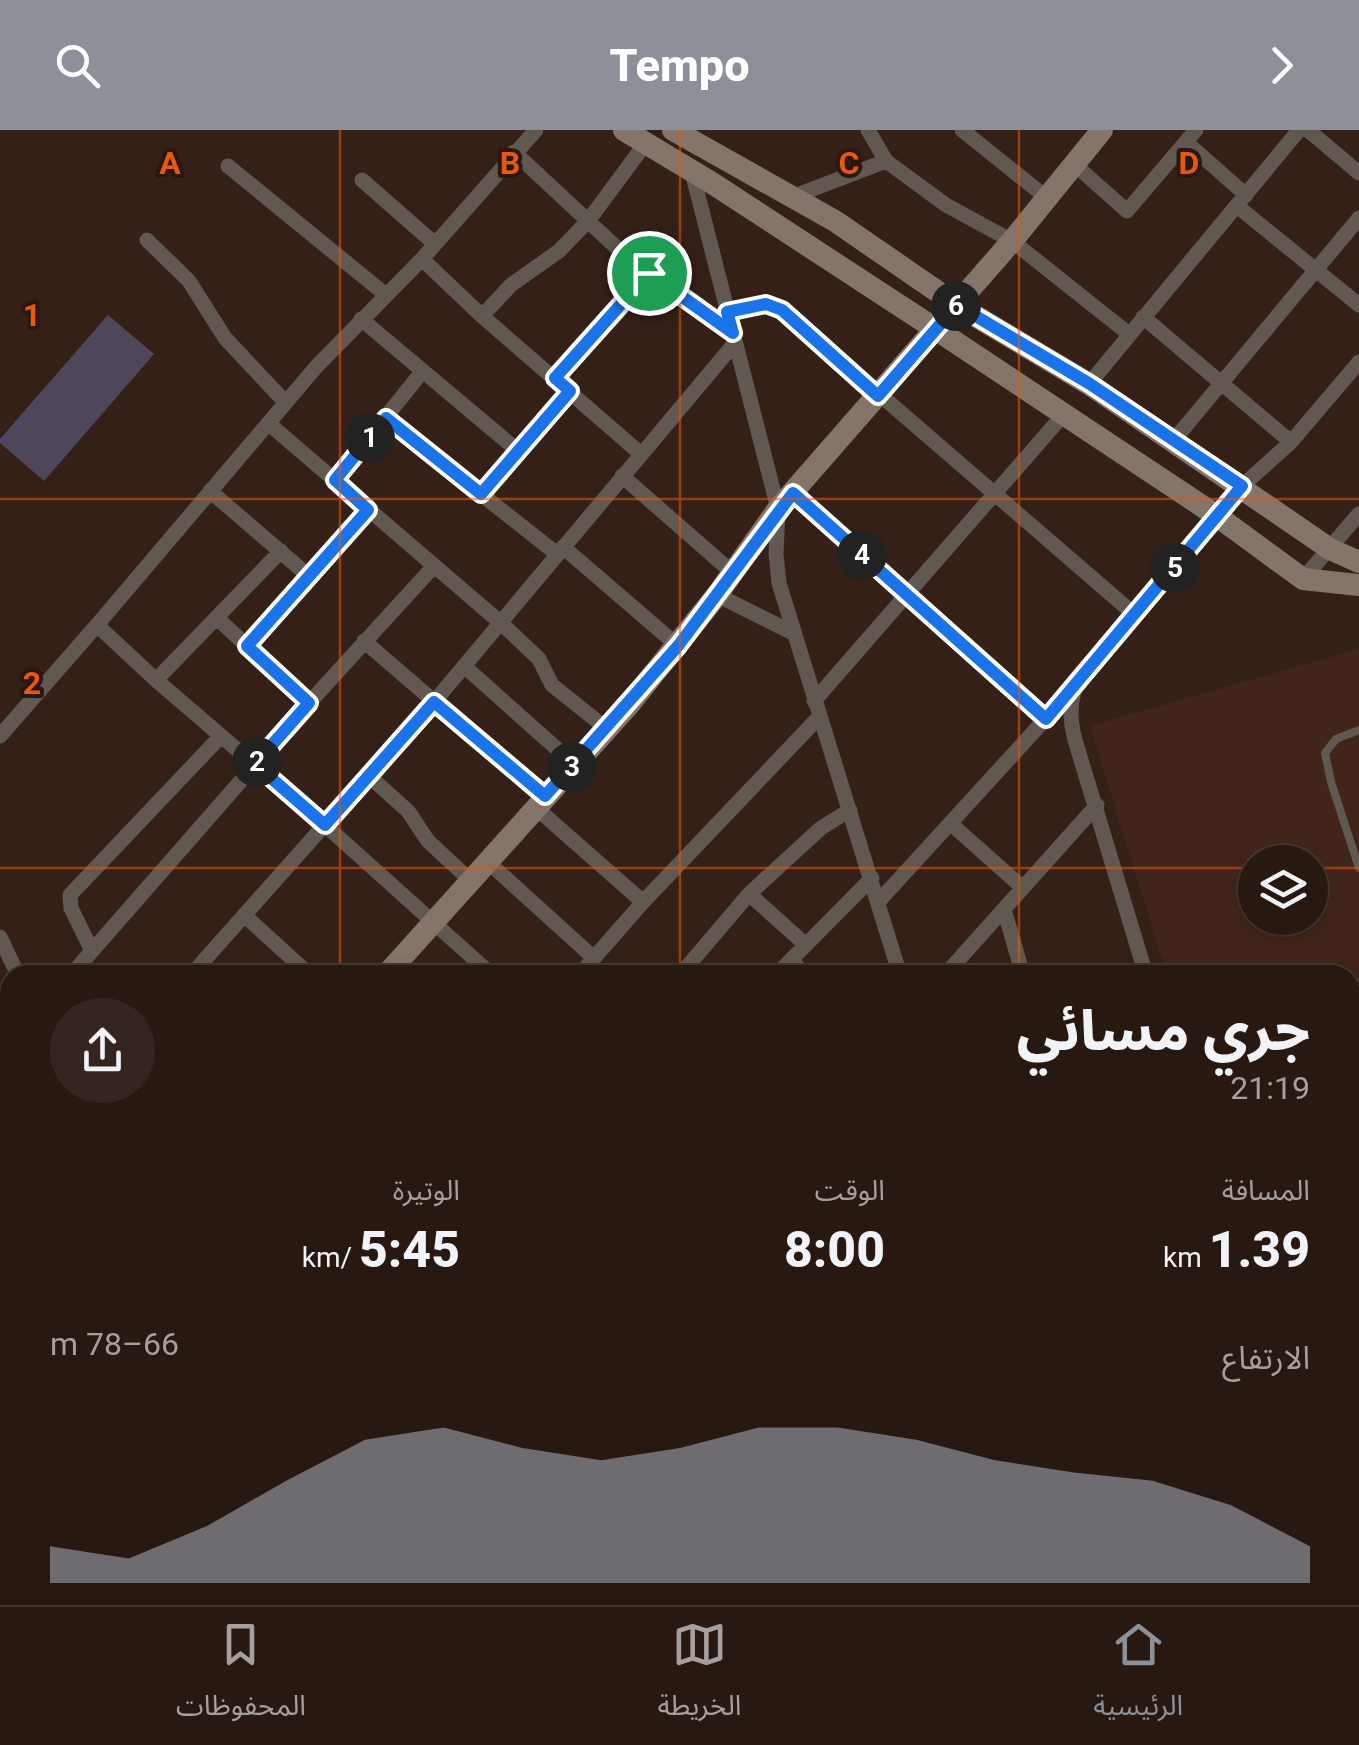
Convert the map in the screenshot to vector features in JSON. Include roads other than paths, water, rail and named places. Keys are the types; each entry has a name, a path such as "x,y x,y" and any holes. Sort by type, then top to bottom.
{"street":[{"path":"0,736 285,402 436,244 536,130"},
{"path":"624,130 937,330 1217,516 1303,579 1359,585"},
{"path":"868,130 886,161 946,205 1012,242 1129,334"},
{"path":"962,130 1048,198"},
{"path":"395,965 678,646 786,501 1012,242 1101,130"},
{"path":"1090,384 1296,132 1359,173"},
{"path":"684,133 834,221 957,305 1090,384 1330,549 1359,562"},
{"path":"1074,164 1127,211 1191,136 1242,200 1359,305"},
{"path":"482,316 511,285 559,251 588,221 645,144"},
{"path":"514,152 649,273 734,338"},
{"path":"702,178 722,158"},
{"path":"792,197 886,161"},
{"path":"228,166 386,295"},
{"path":"702,178 727,312 786,501 776,554 792,633 897,965"},
{"path":"362,180 436,244"},
{"path":"1174,440 1359,218"},
{"path":"147,240 189,280 225,338 285,402"},
{"path":"422,259 641,454"},
{"path":"555,378 649,273"},
{"path":"727,312 766,304 782,310 1136,615"},
{"path":"1143,317 1291,442"},
{"path":"361,319 517,450"},
{"path":"200,965 434,702 734,338"},
{"path":"879,901 1076,686 1242,486 1291,442 1359,362"},
{"path":"335,480 422,372"},
{"path":"481,494 570,391"},
{"path":"588,965 817,708 908,595 1064,414"},
{"path":"386,418 678,646"},
{"path":"268,423 501,623 542,664 552,685 607,729"},
{"path":"622,476 733,573"},
{"path":"210,492 310,578"},
{"path":"786,501 908,595 1046,719"},
{"path":"247,646 368,510"},
{"path":"1303,579 1359,514"},
{"path":"156,680 281,551"},
{"path":"79,965 434,566"},
{"path":"717,595 792,633"},
{"path":"217,618 309,703"},
{"path":"97,625 481,965"},
{"path":"364,641 434,702 643,902"},
{"path":"464,666 574,764"},
{"path":"1076,686 1070,720 1143,965"},
{"path":"92,951 71,908 70,895 221,736"},
{"path":"369,776 408,810 428,842 470,880"},
{"path":"954,965 1097,805"},
{"path":"689,965 749,894 821,828 850,810"},
{"path":"950,823 1023,888"},
{"path":"487,861 594,958"},
{"path":"786,965 872,878"},
{"path":"749,894 806,946"},
{"path":"1004,909 1019,965"},
{"path":"244,915 299,965"},
{"path":"0,937 13,965"},
{"path":"791,960 796,965"}],"lane":[{"path":"1359,730 1336,739 1326,753 1331,782 1359,868"}]}
